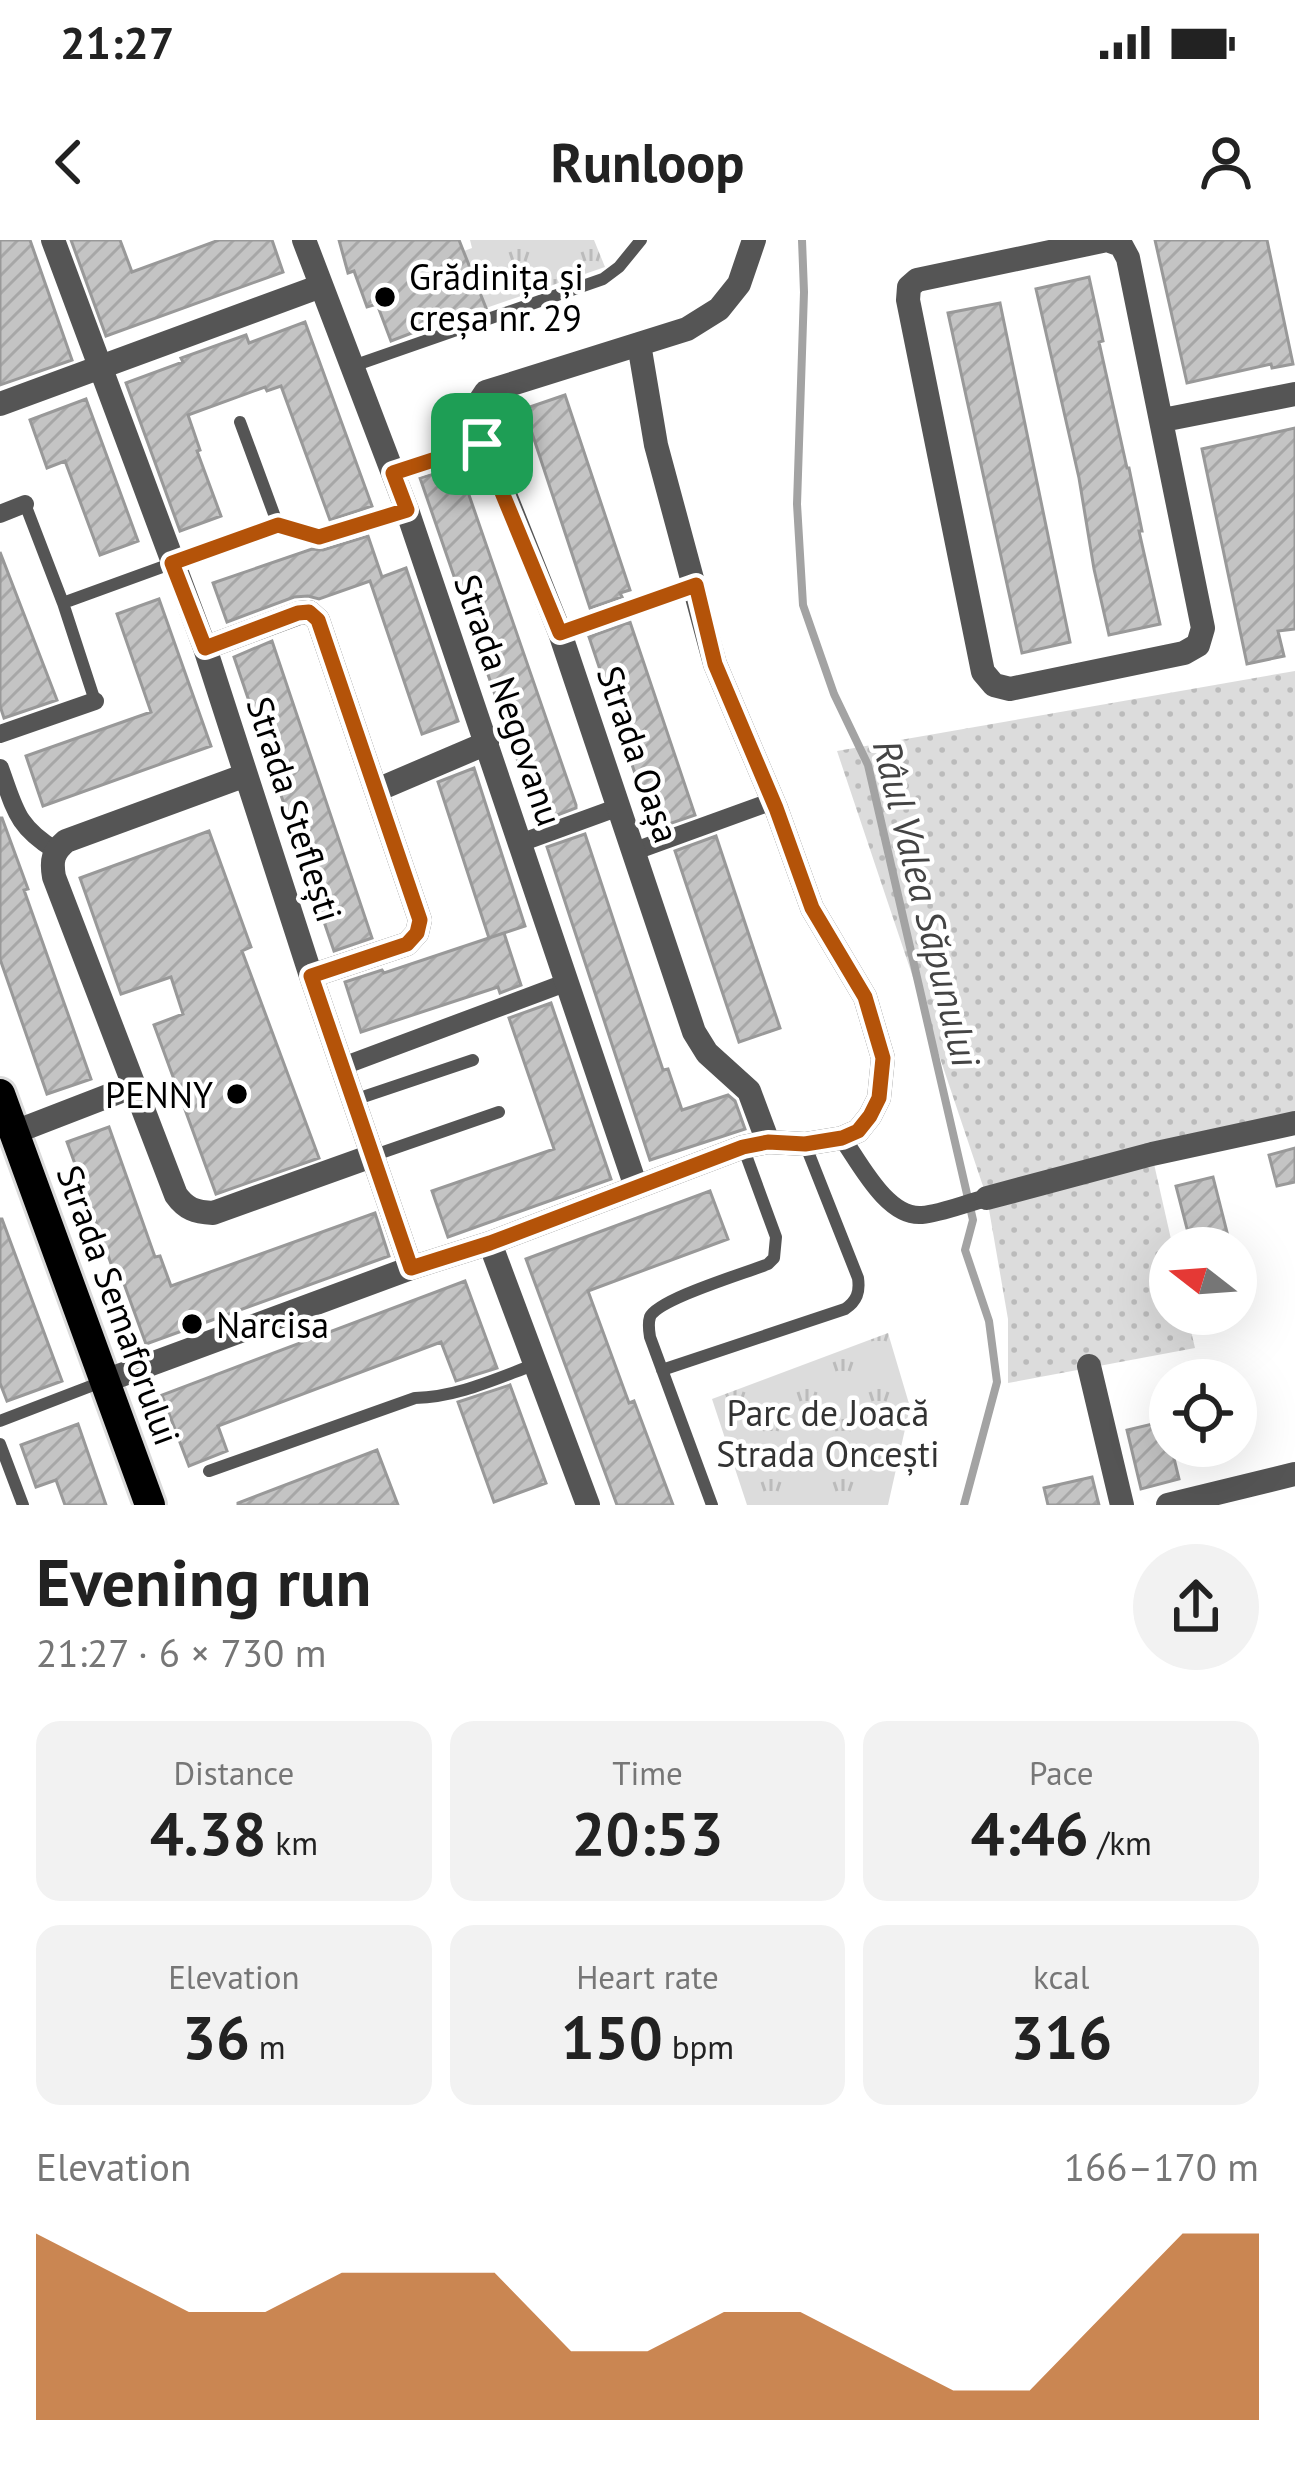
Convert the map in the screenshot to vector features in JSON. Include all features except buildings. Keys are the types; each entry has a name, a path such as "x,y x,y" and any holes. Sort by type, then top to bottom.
{"main road":[{"name":"Strada Semaforului","path":"0,1094 150,1505"}],"street":[{"name":"Strada Steflești","path":"53,240 205,648 411,1268"},
{"name":"Strada Negovanu","path":"304,240 407,510 636,1186"},
{"path":"393,473 482,444 475,419 476,407 486,392 687,329 718,308 739,284 754,240"},
{"path":"1106,240 1121,245 1162,420 1203,628 1198,645 1184,653 1010,689 994,686 983,672 908,300 909,286 917,280 1067,244 1106,240"},
{"path":"0,404 321,286"},
{"path":"105,1381 756,1145 842,1138 858,1131 870,1116 879,1098 883,1058 865,997 812,908 715,664 656,445 639,344"},
{"path":"1162,420 1295,394"},
{"name":"Strada Oașa","path":"482,444 560,633 694,1033 707,1053 749,1091 756,1145"},
{"path":"0,514 25,504"},
{"path":"278,525 319,537 407,510"},
{"path":"560,633 696,585"},
{"path":"205,648 298,613 309,612 318,620 420,920 407,944 311,976"},
{"path":"0,734 95,701"},
{"path":"377,790 488,743"},
{"path":"0,767 20,821 32,836 55,850"},
{"path":"246,775 66,841 55,850 54,877 185,1208 212,1213 373,1156"},
{"path":"635,851 773,801"},
{"path":"520,843 620,806"},
{"path":"343,1066 565,983"},
{"name":"Strada Semaforului","path":"15,1132 134,1086"},
{"path":"842,1138 887,1201 900,1212 920,1215 1151,1154 1295,1123"},
{"path":"490,1243 588,1505"},
{"path":"1089,1366 1122,1505"},
{"path":"1168,1505 1295,1474"}],"lane":[{"path":"353,366 603,279 641,240"},
{"path":"64,603 278,525 240,422"},
{"path":"25,504 64,603 95,701"},
{"path":"354,1100 473,1060"},
{"path":"373,1156 499,1112"},
{"path":"662,1370 852,1304 858,1278 805,1144"},
{"path":"712,1505 649,1324 664,1303 774,1258 776,1238 756,1145"},
{"path":"209,1472 415,1398 464,1391 536,1364"},
{"path":"0,1421 105,1381"},
{"path":"0,1444 23,1505"}],"green space":[{"path":"470,240 594,240 605,267 486,308 464,251 472,248"},
{"path":"1295,671 1295,1123 1152,1155 1168,1227 1149,1227 1149,1335 1192,1335 1195,1348 1008,1383 1008,1319 987,1198 837,751"},
{"name":"Parc de Joacă Strada Oncești","path":"888,1333 910,1407 888,1505 747,1505 712,1399"}],"waterway":[{"name":"Râul Valea Săpunului","path":"802,240 797,504 803,605 834,694 868,765 973,1220 965,1250 989,1321 997,1382 964,1505"}],"place":[{"name":"Grădinița și creșa nr. 29","path":"385,297"},
{"name":"PENNY","path":"237,1094"},
{"name":"Narcisa","path":"192,1324"}],"route":[{"path":"482,444 560,633 696,585 715,664 812,908 865,997 883,1058 882,1078 870,1116 858,1131 842,1138 743,1147 411,1268 311,976 407,944 417,933 420,920 377,790 318,620 309,612 298,613 205,648 172,563 278,525 319,537 407,510 393,473 482,444"}]}
